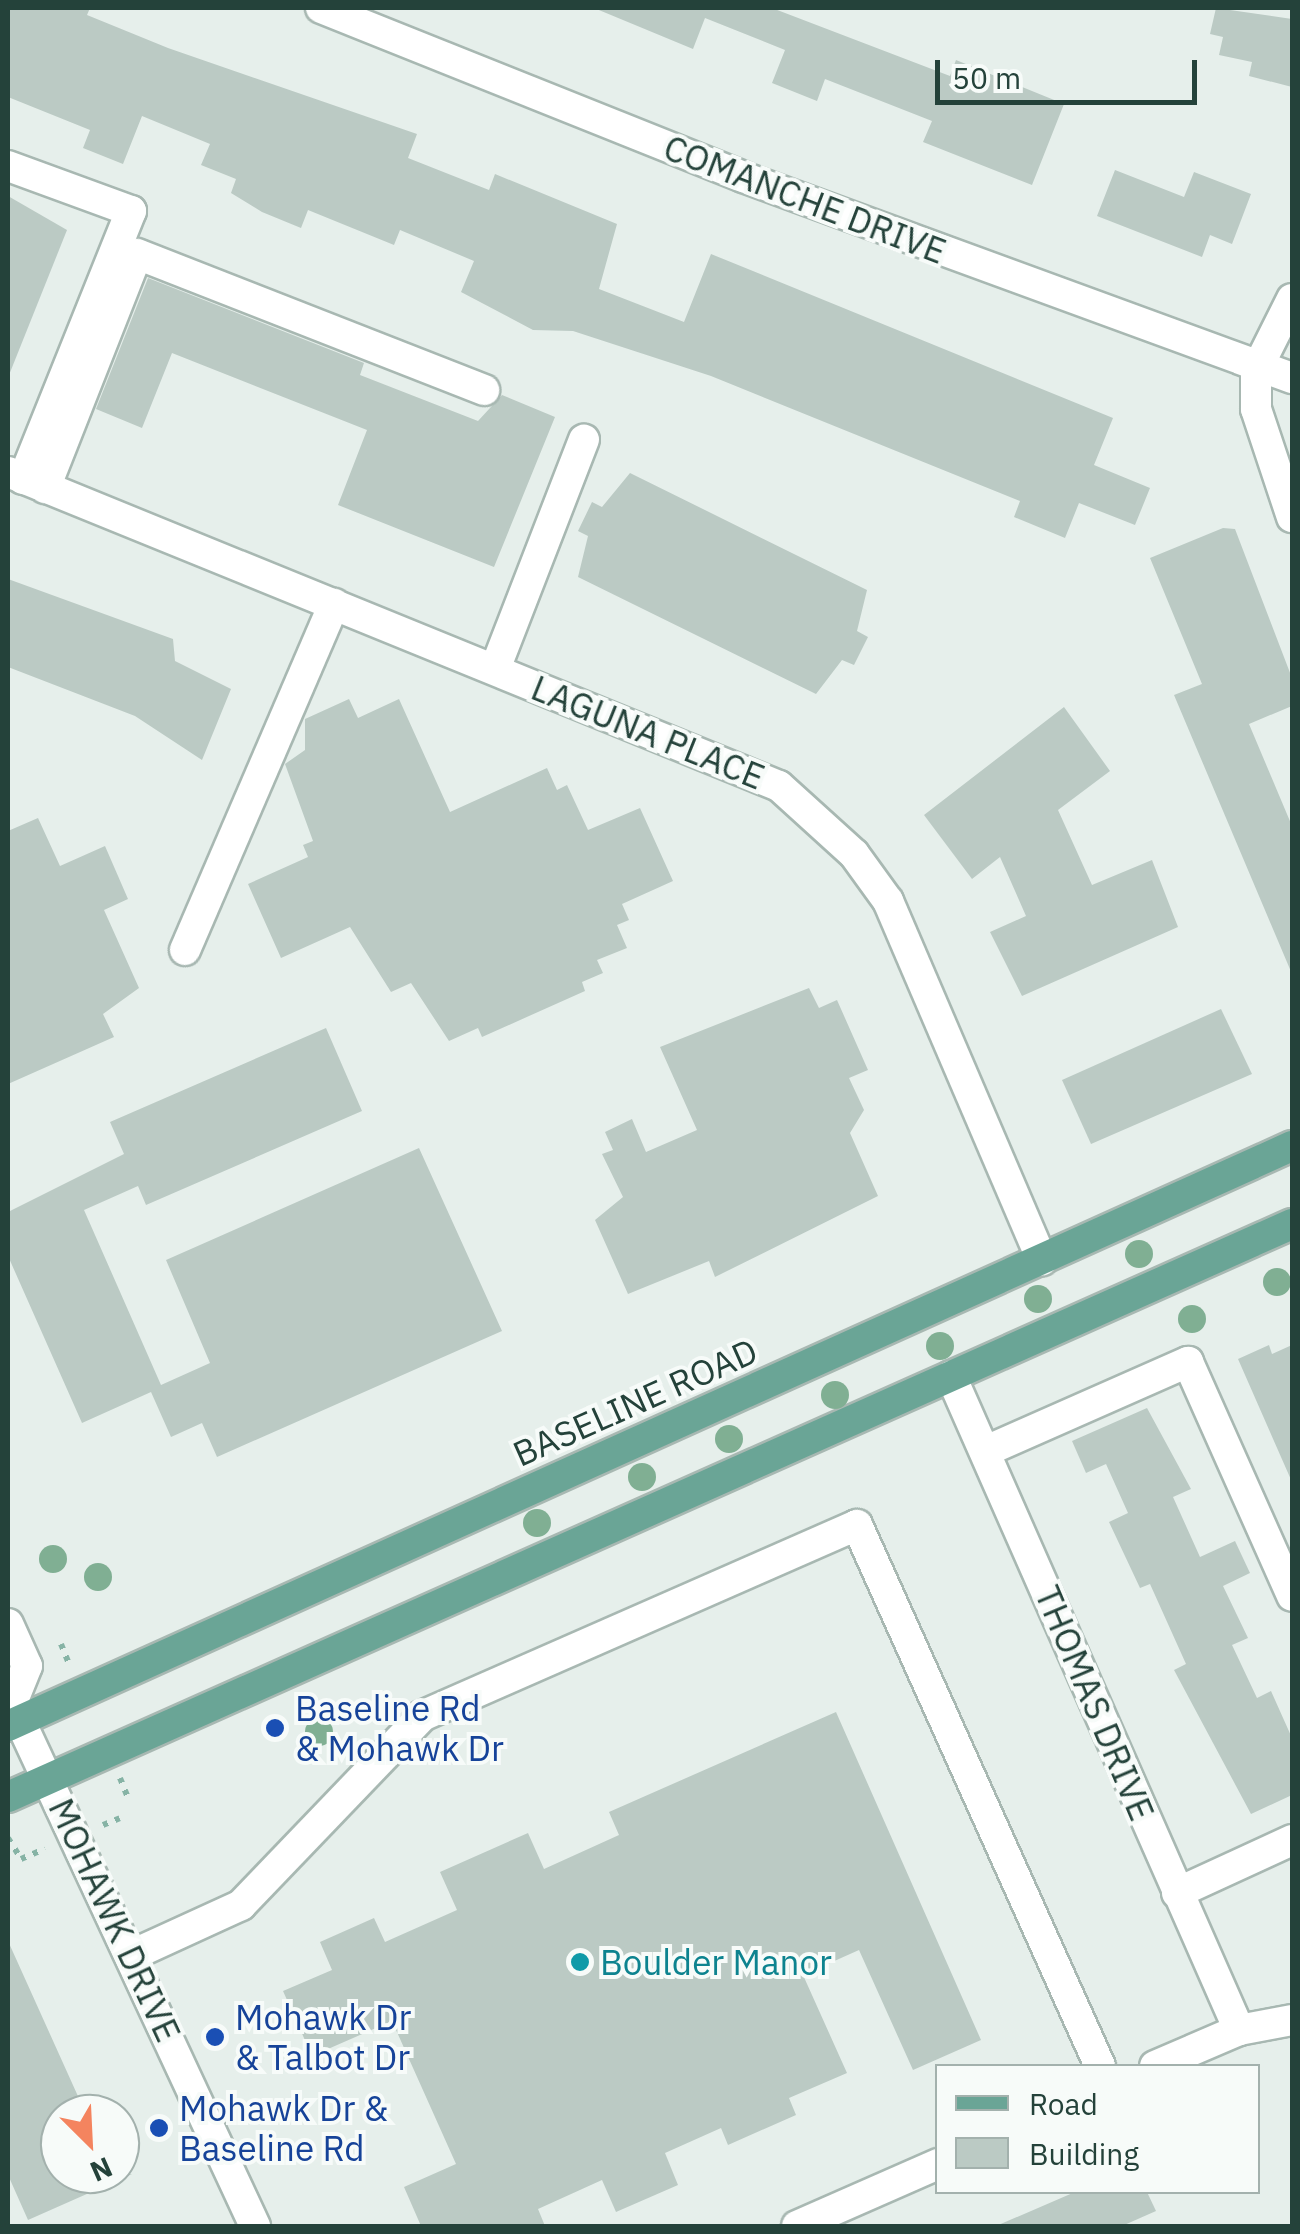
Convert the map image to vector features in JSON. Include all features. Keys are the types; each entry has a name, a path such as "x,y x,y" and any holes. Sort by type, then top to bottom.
{"main road":[{"name":"BASELINE ROAD","path":"13,1709 1042,1260 1292,1146"},
{"path":"8,1797 1292,1224"}],"street":[{"name":"COMANCHE DRIVE","path":"321,8 1256,372 1292,378"},
{"path":"8,166 131,211 25,480"},
{"path":"25,480 137,254 484,390"},
{"path":"1292,299 1256,372 1263,442 1292,517"},
{"path":"495,669 584,440"},
{"name":"LAGUNA PLACE","path":"25,480 779,786 854,854 888,901 1042,1260"},
{"path":"185,950 334,604"},
{"path":"986,1451 1188,1362 1292,1596"},
{"name":"THOMAS DRIVE","path":"951,1376 1239,2030"},
{"path":"132,1955 242,1905 422,1716 857,1525 1099,2064"},
{"path":"8,1624 27,1666 13,1709"},
{"name":"MOHAWK DRIVE","path":"13,1709 50,1779 254,2226"},
{"path":"1177,1893 1292,1840"},
{"path":"1160,2064 1239,2030 1292,2020"},
{"path":"797,2226 935,2165"}],"path":[{"path":"8,1838 21,1860"}],"building":[{"path":"8,8 90,8 87,15 168,48 417,134 408,158 489,190 495,174 617,224 599,289 684,322 711,254 1113,418 1094,465 1150,488 1135,525 1079,503 1065,538 1014,517 1020,501 711,376 573,331 533,330 461,292 474,261 400,230 394,245 308,210 301,228 262,212 231,193 236,179 201,165 210,144 142,116 123,164 83,148 90,130 8,97"},
{"path":"594,8 772,8 950,76 956,60 1064,104 1032,185 923,142 932,121 825,79 817,101 772,83 785,50 705,18 693,49"},
{"path":"1216,8 1292,19 1292,87 1249,76 1252,62 1219,55 1223,37 1210,34"},
{"path":"1115,170 1184,197 1194,172 1251,194 1232,244 1210,235 1202,257 1097,216"},
{"path":"8,196 67,230 9,375 8,375"},
{"path":"148,278 364,363 360,375 478,421 502,395 555,417 494,567 338,505 367,430 172,353 142,428 96,409"},
{"path":"630,473 867,590 857,631 868,637 854,665 842,660 816,694 578,577 588,536 578,531 592,502 602,507"},
{"path":"1223,528 1235,529 1292,678 1292,706 1249,724 1292,826 1292,974 1174,695 1202,684 1150,558"},
{"path":"8,579 173,639 175,661 231,689 202,760 135,716 8,667"},
{"path":"349,699 358,718 399,699 450,812 547,768 557,790 567,785 588,830 640,808 673,881 622,904 629,920 617,925 627,948 597,960 603,973 582,982 585,991 482,1037 478,1028 449,1041 411,983 391,992 350,927 281,958 248,884 308,857 303,845 313,841 285,764 305,750 305,719"},
{"path":"1064,707 1110,771 1058,810 1092,885 1152,860 1178,927 1022,996 990,932 1026,916 1000,857 972,879 924,815"},
{"path":"38,818 60,866 105,846 128,899 104,910 139,988 103,1014 114,1037 8,1084 8,831"},
{"path":"809,988 819,1008 837,1000 868,1070 849,1078 864,1110 850,1133 878,1196 715,1277 709,1261 628,1294 595,1220 623,1197 602,1154 613,1150 605,1132 632,1119 646,1152 697,1130 660,1047"},
{"path":"1221,1009 1252,1074 1091,1144 1062,1080"},
{"path":"326,1028 362,1111 146,1205 138,1186 84,1210 161,1385 210,1363 166,1260 419,1148 502,1331 217,1457 202,1423 171,1437 151,1392 82,1423 8,1256 8,1212 124,1154 110,1122"},
{"path":"1269,1345 1272,1354 1292,1345 1292,1482 1238,1359"},
{"path":"1147,1408 1191,1489 1173,1497 1200,1557 1235,1541 1250,1573 1223,1586 1248,1638 1232,1645 1257,1698 1271,1691 1292,1738 1292,1795 1251,1814 1174,1670 1186,1664 1150,1584 1140,1588 1109,1522 1128,1513 1106,1464 1086,1473 1072,1441"},
{"name":"Boulder Manor","path":"836,1712 981,2040 913,2070 859,1950 803,1975 847,2073 789,2098 796,2115 728,2145 721,2128 665,2153 678,2185 616,2212 602,2180 538,2209 545,2226 421,2226 404,2187 456,2164 392,2021 312,2056 283,1991 332,1970 320,1942 374,1918 385,1942 457,1910 440,1872 528,1833 544,1869 619,1835 609,1812"},
{"path":"8,1941 77,2094 40,2094 40,2194 87,2194 28,2220 8,2175"},
{"path":"1070,2194 1148,2194 1156,2211 1122,2226 996,2226"}],"place":[{"name":"Baseline Rd & Mohawk Dr","path":"275,1728"},
{"name":"Boulder Manor","path":"580,1962"},
{"name":"Mohawk Dr & Talbot Dr","path":"215,2037"},
{"name":"Mohawk Dr & Baseline Rd","path":"159,2128"}]}
